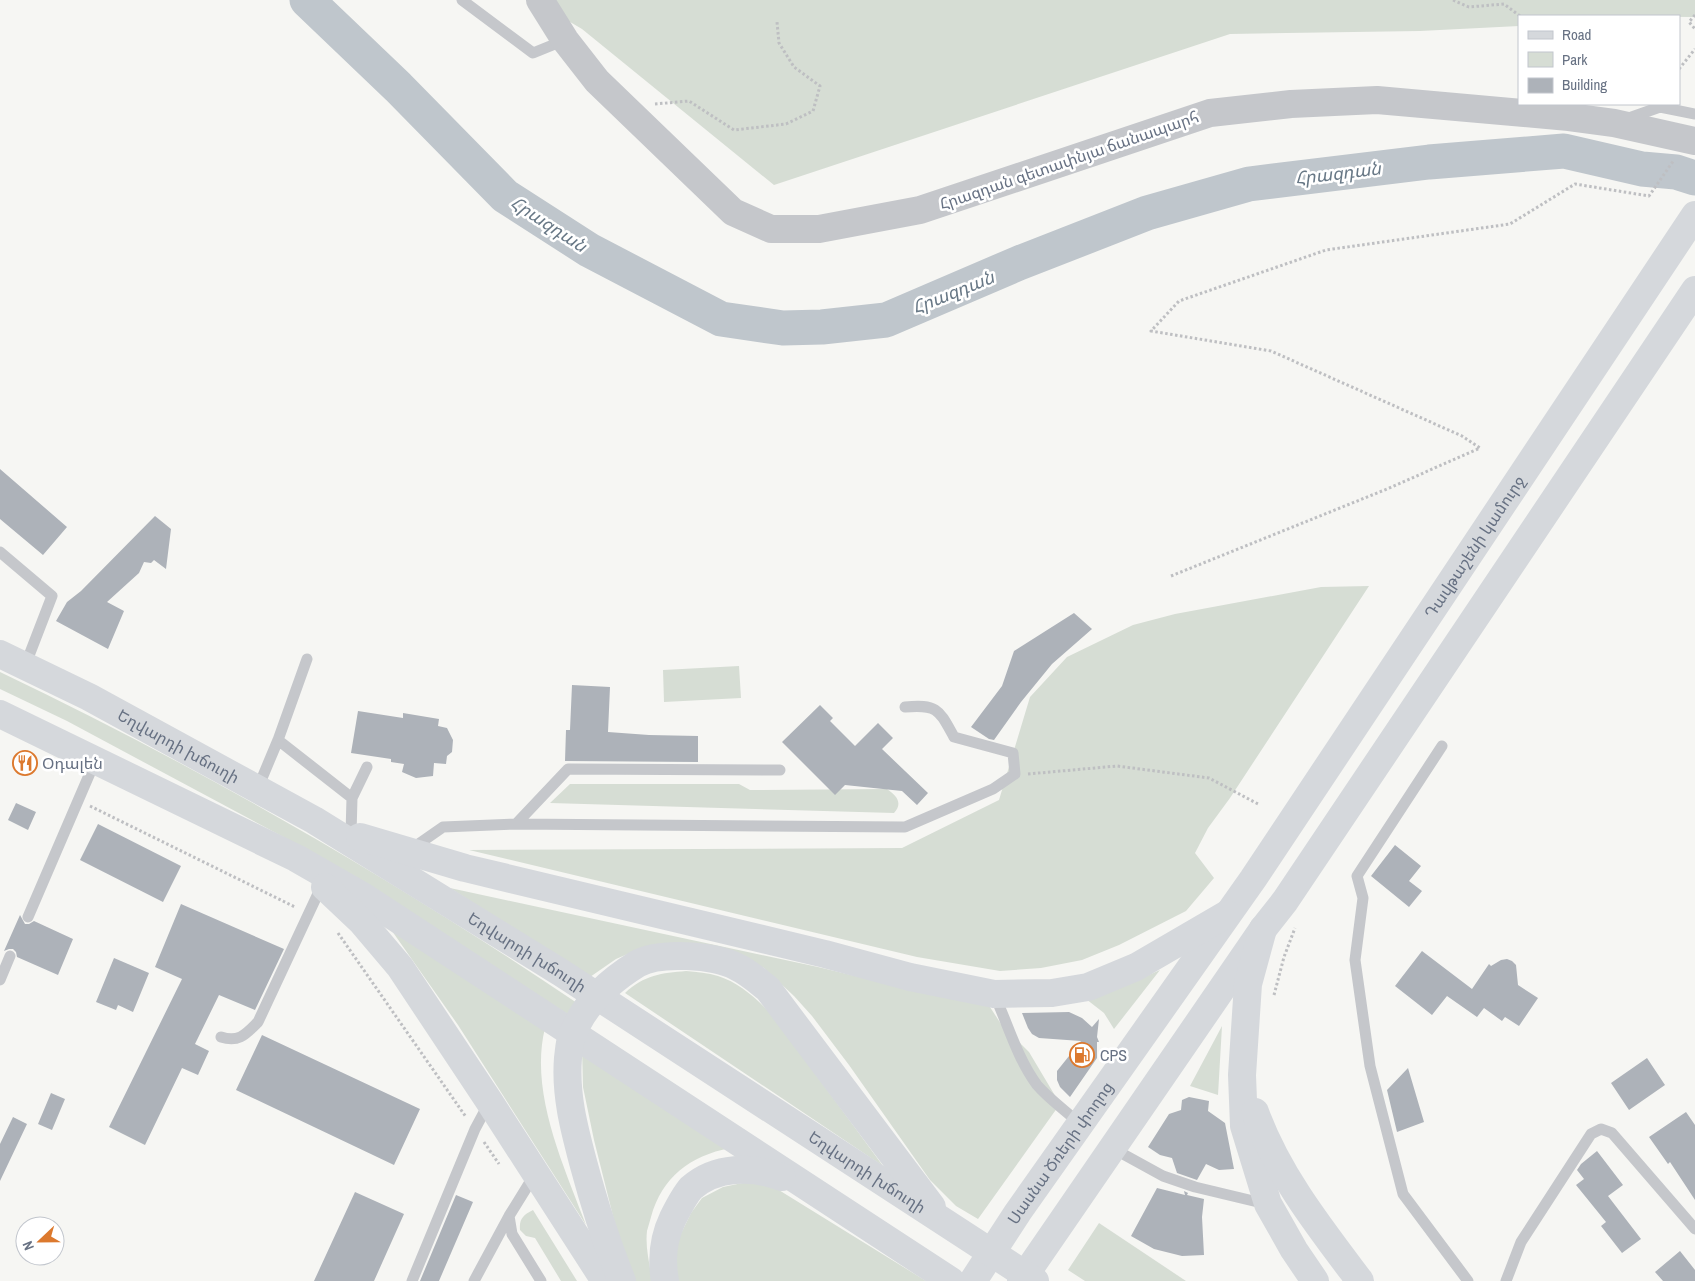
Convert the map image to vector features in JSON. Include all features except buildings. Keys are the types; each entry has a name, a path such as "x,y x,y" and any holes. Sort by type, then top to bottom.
{"main road":[{"name":"Դավթաշենի կամուրջ","path":"1253,879 1695,215"},
{"path":"1021,1281 1263,929 1291,911 1695,290"},
{"name":"Եղվարդի խճուղի","path":"0,654 88,697 314,820 560,972 1036,1281"},
{"path":"0,714 296,858 364,897 951,1281"},
{"path":"314,820 406,852 465,868 825,954 910,977 994,994 1052,993 1088,987 1136,968 1227,914"},
{"path":"296,858 361,921 400,966 605,1281"},
{"name":"Սասնա Ծռերի փողոց","path":"973,1281 1018,1212 1253,879"},
{"path":"1263,929 1248,984 1242,1075 1244,1126 1268,1204 1294,1250 1315,1281"},
{"path":"622,1281 595,1208 568,1102 570,1040 591,1002 609,983 646,960 664,956 692,956 736,966 768,988 944,1222"},
{"path":"1242,1075 1263,1134 1296,1192 1360,1281"},
{"path":"665,1281 662,1269 663,1249 668,1229 690,1189 708,1177 725,1171 748,1169 765,1171 801,1183"}],"street":[{"name":"Հրազդան գետափնյա ճանապարհ","path":"540,0 565,40 597,81 699,181 734,212 771,229 819,229 920,210 1210,113 1291,104 1377,100 1569,117 1693,131"}],"lane":[{"path":"462,0 533,53 565,40"},
{"path":"0,552 52,596 25,666"},
{"path":"257,790 278,740 307,659"},
{"path":"406,852 443,827 516,824 905,827 993,789 1015,774 1013,753 954,737 940,712 924,705 905,706"},
{"path":"278,740 352,798"},
{"path":"1442,746 1357,876 1363,898 1355,960 1370,1066 1403,1194 1468,1281"},
{"path":"28,917 96,760"},
{"path":"351,834 352,798 368,767"},
{"path":"516,824 568,769 780,770"},
{"path":"221,1037 231,1040 244,1035 258,1022 322,884"},
{"path":"0,980 10,956"},
{"path":"994,994 1022,1059 1038,1086 1080,1124"},
{"path":"412,1281 475,1129 489,1101"},
{"path":"1506,1281 1521,1242 1591,1134 1601,1130 1612,1133 1695,1229"},
{"path":"1112,1148 1163,1176 1195,1187 1268,1204"},
{"path":"474,1281 509,1216 536,1173"},
{"path":"509,1216 512,1234 541,1281"}],"path":[{"path":"1453,0 1469,7 1504,4 1519,15"},
{"path":"1695,15 1689,22 1695,29"},
{"path":"625,107 689,101 734,130 786,124 813,111 820,86 794,67 779,43 777,22"},
{"path":"1680,68 1695,49"},
{"path":"1172,576 1387,489 1480,448 1462,436 1271,351 1151,331 1179,301 1326,250 1510,224 1575,184 1649,196 1693,131"},
{"path":"1015,774 1117,766 1126,767 1209,778 1260,805"},
{"path":"78,800 333,926 501,1166"},
{"path":"1274,995 1284,957 1291,911"}],"green space":[{"path":"533,0 1695,0 1695,17 1680,17 1680,15 1518,15 1518,26 1420,31 1230,34 774,185 582,29"},
{"path":"1369,586 1230,798 1208,828 1195,853 1214,878 1186,911 1119,945 1082,960 1041,968 1000,971 917,957 469,850 902,848 999,800 1030,697 1067,657 1133,625 1175,614 1321,587"},
{"path":"739,666 741,698 664,702 663,670"},
{"path":"0,672 149,747 294,827 437,912 577,1003 569,1015 302,847 67,721 0,689"},
{"path":"570,784 739,784 750,790 887,789 898,800 898,806 894,813 550,803"},
{"path":"450,888 818,967 934,995 988,1004 1001,1024 1029,1052 1060,1104 978,1219 956,1206 930,1180 812,1016 764,968 728,952 630,953 616,959 590,977"},
{"path":"392,931 545,1028 541,1052 545,1103 559,1154 586,1225 458,1025"},
{"path":"1160,970 1114,1029 1104,1013 1086,999 1112,991"},
{"path":"686,971 710,974 726,979 748,992 767,1010 883,1166 625,993 639,982 654,976"},
{"path":"1222,1026 1218,1095 1190,1086"},
{"path":"582,1048 730,1148 690,1163 680,1170 662,1190 647,1231 647,1250 652,1281 633,1281 614,1220 583,1087"},
{"path":"752,1181 774,1187 926,1281 677,1281 675,1246 691,1213 702,1198 723,1187"},
{"path":"533,1210 577,1281 561,1281 535,1238 526,1236 520,1230 522,1218"},
{"path":"1099,1223 1186,1281 1085,1281 1068,1270"}],"waterway":[{"name":"Հրազդան","path":"307,0 398,87 505,196 589,250 721,319 783,328 822,327 886,320 1019,263 1147,213 1249,184 1429,162 1564,151 1642,169 1676,172 1695,178"}],"place":[{"name":"Օդալեն","path":"25,763"},
{"name":"CPS","path":"1082,1055"}]}
